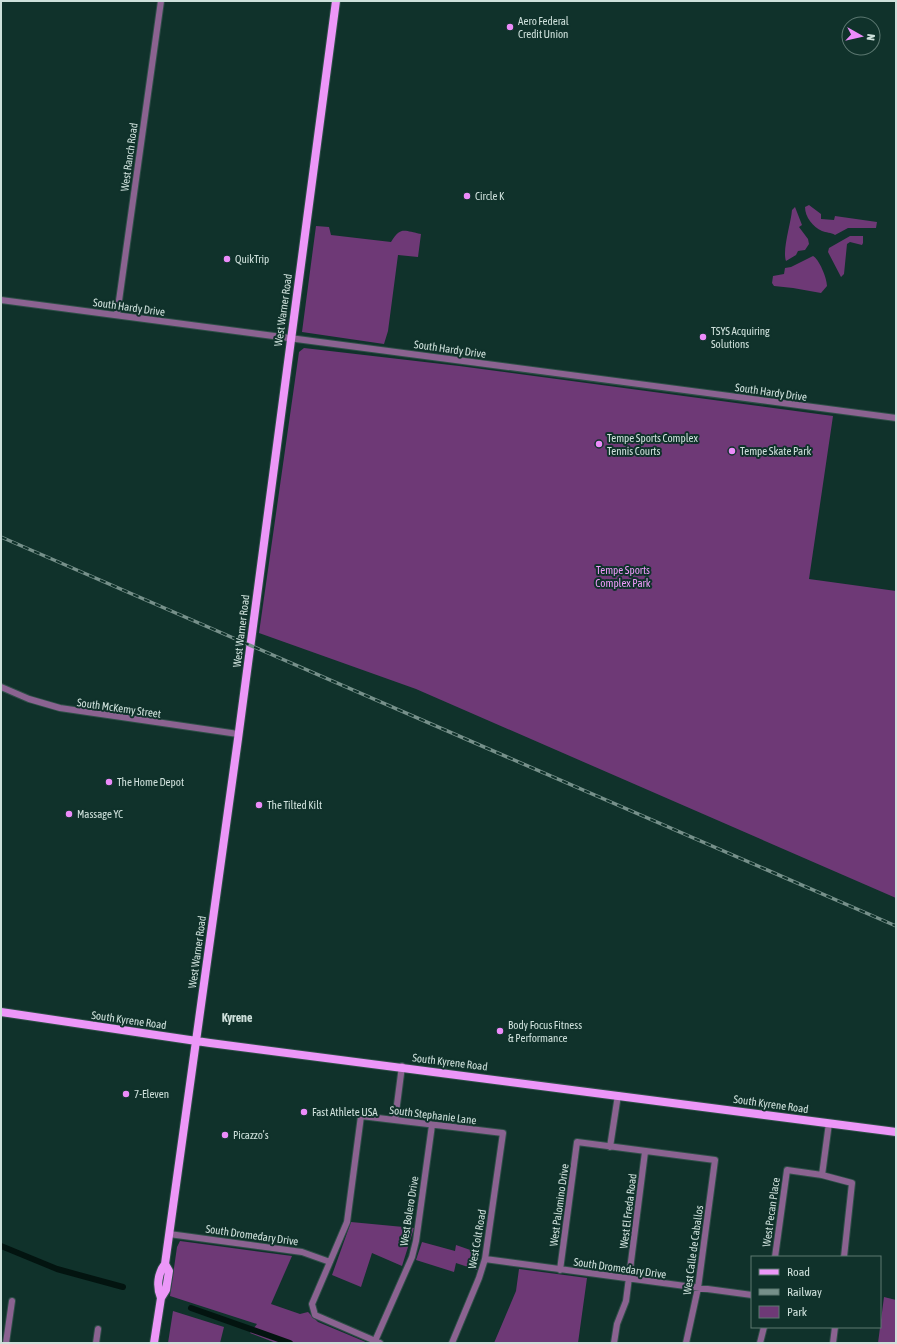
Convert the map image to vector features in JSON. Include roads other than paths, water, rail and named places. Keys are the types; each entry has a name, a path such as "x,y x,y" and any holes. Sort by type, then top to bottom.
{"main road":[{"name":"West Warner Road","path":"154,1343 161,1298 166,1290 169,1271 165,1264 238,734 336,1"},
{"name":"South Kyrene Road","path":"1,1012 195,1041 402,1066 896,1132"}],"street":[{"name":"West Ranch Road","path":"117,315 161,1"},
{"name":"South Hardy Drive","path":"1,300 896,418"},
{"name":"South McKemy Street","path":"1,687 29,699 60,708 238,734"},
{"path":"395,1120 402,1066"},
{"path":"618,1095 610,1147 645,1152"},
{"name":"South Stephanie Lane","path":"330,1262 349,1213 361,1116 503,1134"},
{"path":"829,1123 822,1176 852,1183 844,1256"},
{"name":"West Bolero Drive","path":"378,1342 412,1257 416,1241 432,1125"},
{"name":"West Colt Road","path":"452,1343 480,1278 485,1259 503,1134"},
{"name":"West Palomino Drive","path":"560,1270 577,1142 610,1147"},
{"name":"West Calle de Caballos","path":"645,1152 715,1160 698,1288 686,1343"},
{"name":"West El Freda Road","path":"614,1343 617,1324 626,1301 645,1152"},
{"name":"West Pecan Place","path":"775,1256 787,1170 822,1176"},
{"name":"South Dromedary Drive","path":"169,1234 302,1252 330,1262"},
{"name":"South Dromedary Drive","path":"485,1259 751,1295"},
{"path":"330,1262 312,1304 312,1310 315,1315 378,1342"},
{"path":"6,1343 12,1301"},
{"path":"760,1343 764,1328"},
{"path":"833,1343 835,1328"},
{"path":"96,1343 98,1329"}],"waterway":[{"path":"1,1246 57,1269 123,1287"},
{"path":"191,1308 290,1343"}],"railway":[{"path":"1,537 896,926"}],"place":[{"name":"Aero Federal Credit Union","path":"510,27"},
{"name":"Circle K","path":"467,196"},
{"name":"QuikTrip","path":"227,259"},
{"name":"TSYS Acquiring Solutions","path":"703,337"},
{"name":"Tempe Sports Complex Tennis Courts","path":"599,444"},
{"name":"Tempe Skate Park","path":"732,451"},
{"name":"The Home Depot","path":"109,782"},
{"name":"The Tilted Kilt","path":"259,805"},
{"name":"Massage YC","path":"69,814"},
{"name":"Body Focus Fitness & Performance","path":"500,1031"},
{"name":"7-Eleven","path":"126,1094"},
{"name":"Fast Athlete USA","path":"304,1112"},
{"name":"Picazzo’s","path":"225,1135"}],"district":[{"name":"Kyrene","path":"237,1018"}],"park label":[{"name":"Tempe Sports Complex Park","path":"623,576"}]}
